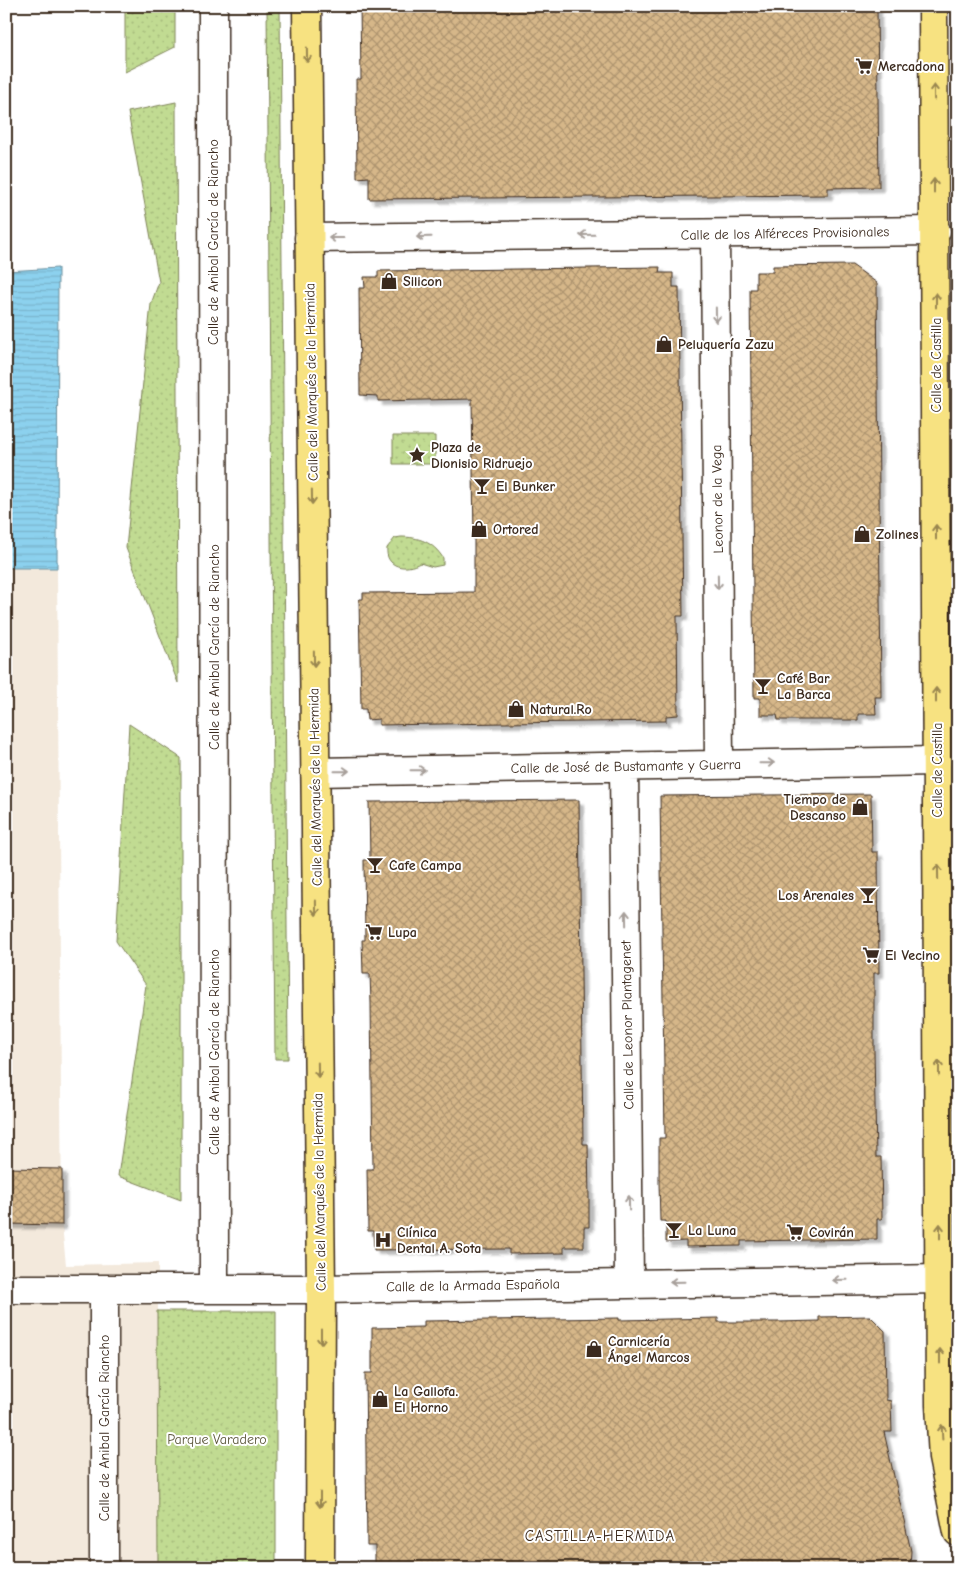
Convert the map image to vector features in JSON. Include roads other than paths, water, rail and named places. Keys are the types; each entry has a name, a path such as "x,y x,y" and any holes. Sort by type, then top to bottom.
{"main road":[{"name":"Calle del Marqués de la Hermida","path":"307,6 321,1288 320,1568"},
{"name":"Calle de Castilla","path":"933,6 936,231 940,1405 943,1458 958,1532"}],"street":[{"name":"Calle de Anibal García de Riancho","path":"213,6 214,1288"},
{"name":"Calle de los Alféreces Provisionales","path":"309,238 936,231"},
{"name":"Leonor de la Vega","path":"715,234 718,764"},
{"name":"Calle de José de Bustamante y Guerra","path":"315,772 937,761"},
{"name":"Calle de Leonor Plantagenet","path":"624,767 629,1283"},
{"name":"Calle de la Armada Española","path":"6,1289 321,1288 941,1279"},
{"name":"Calle de Anibal García Riancho","path":"104,1289 104,1568"}],"water":[{"path":"58,268 57,568 6,568 6,271"}],"place":[{"name":"Mercadona","path":"864,66"},
{"name":"Silicon","path":"389,281"},
{"name":"Peluquería Zazu","path":"664,344"},
{"name":"Plaza de Dionisio Ridruejo","path":"417,455"},
{"name":"El Bunker","path":"482,486"},
{"name":"Ortored","path":"479,529"},
{"name":"Zolines","path":"862,534"},
{"name":"Café Bar La Barca","path":"763,686"},
{"name":"Natural.Ro","path":"516,709"},
{"name":"Tiempo de Descanso","path":"860,807"},
{"name":"Cafe Campa","path":"375,865"},
{"name":"Los Arenales","path":"868,895"},
{"name":"Lupa","path":"374,932"},
{"name":"El Vecino","path":"871,955"},
{"name":"La Luna","path":"674,1230"},
{"name":"Covirán","path":"795,1232"},
{"name":"Clínica Dental A. Sota","path":"383,1240"},
{"name":"Carnicería Ángel Marcos","path":"594,1349"},
{"name":"La Gallofa. El Horno","path":"380,1399"}],"district":[{"name":"CASTILLA-HERMIDA","path":"600,1536"}],"park label":[{"name":"Parque Varadero","path":"217,1439"}]}
